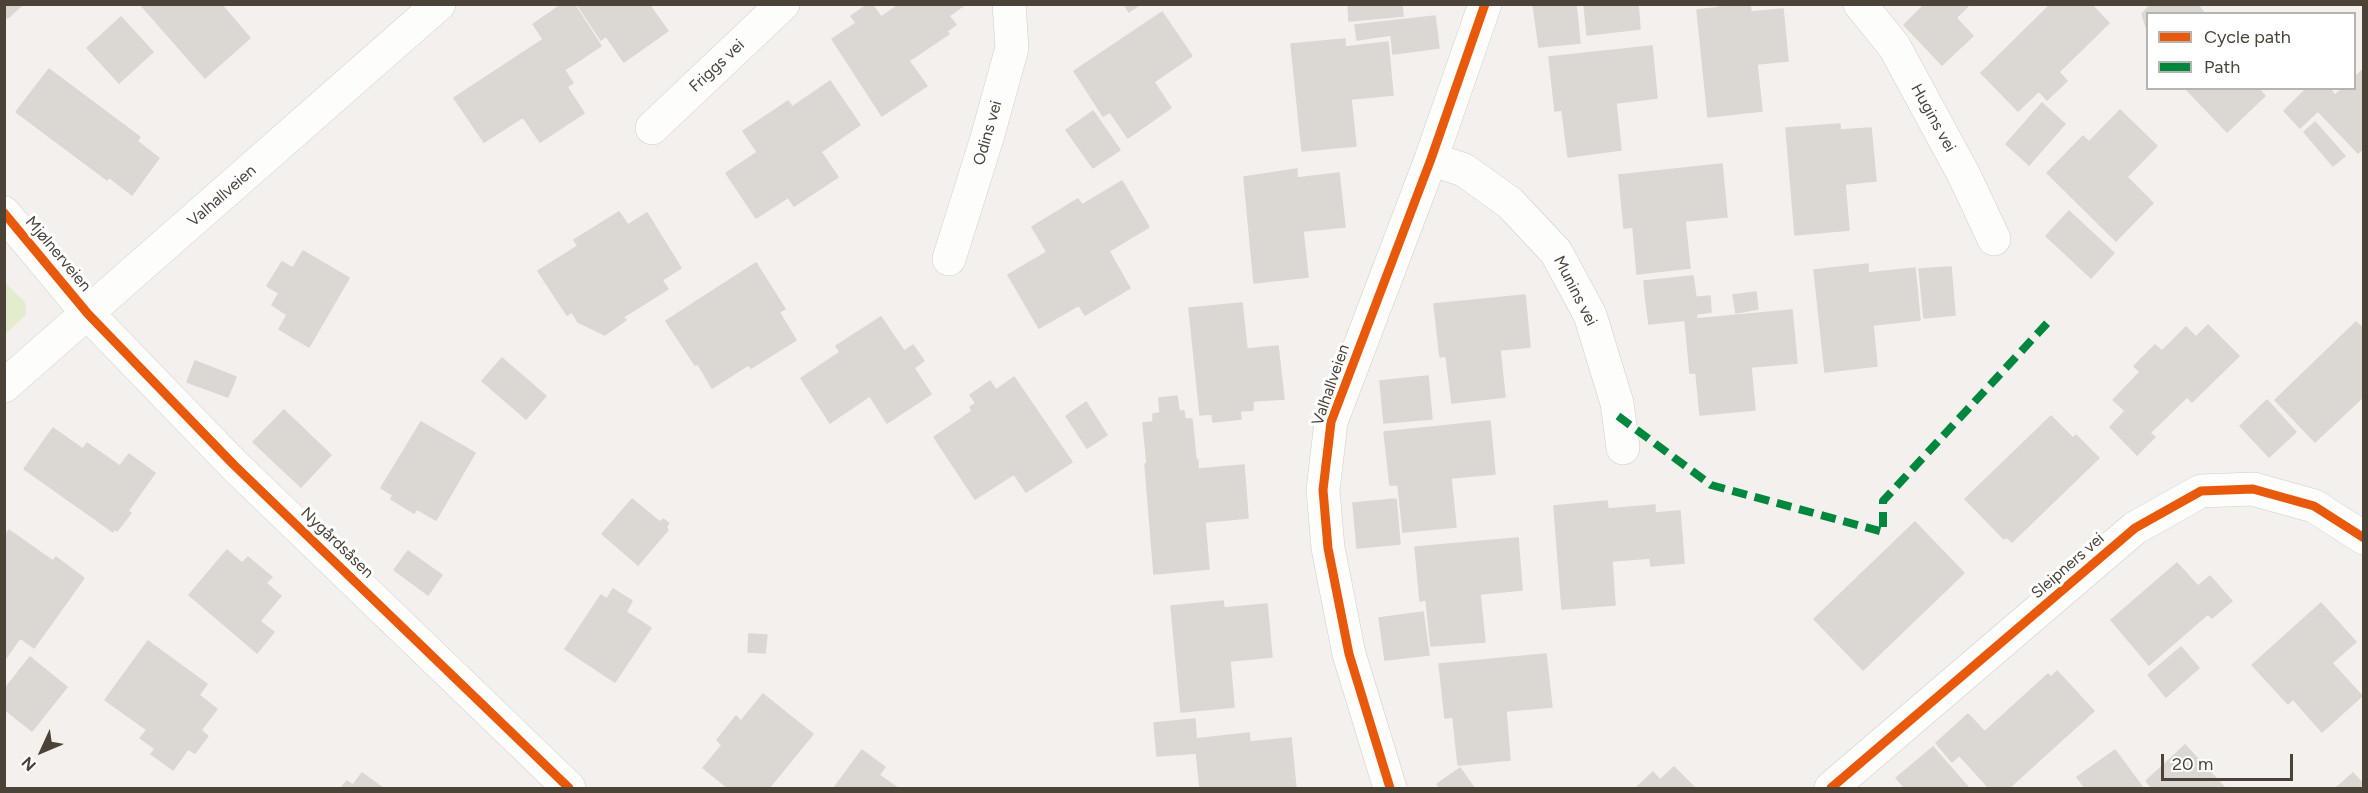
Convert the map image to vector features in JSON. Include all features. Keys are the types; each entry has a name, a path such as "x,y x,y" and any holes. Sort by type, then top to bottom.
{"street":[{"name":"Valhallveien","path":"4,386 439,4"},
{"name":"Friggs vei","path":"651,128 783,4"},
{"name":"Odins vei","path":"949,259 1012,48 1009,4"},
{"name":"Valhallveien","path":"1390,789 1349,654 1328,548 1323,490 1331,422 1431,159 1485,4"},
{"name":"Hugins vei","path":"1860,4 1894,46 1964,175 1994,239"},
{"name":"Munins vei","path":"1431,159 1464,170 1510,203 1556,252 1590,315 1617,403 1623,448"},
{"name":"Mjølnerveien","path":"4,213 88,314"},
{"name":"Nygårdsåsen","path":"88,314 234,465 569,789"},
{"name":"Sleipners vei","path":"1831,789 2135,528 2201,491 2253,489 2314,506 2364,538"}],"green space":[{"path":"5,283 25,302 26,315 5,334"}],"building":[{"path":"4,4 23,4 4,19"},
{"path":"140,4 221,4 250,38 205,78"},
{"path":"562,4 574,4 601,46 583,58 552,11"},
{"path":"577,4 652,4 650,6 668,31 624,62 606,36 601,40"},
{"path":"868,4 872,4 881,17 900,4 924,4 949,34 909,61 927,86 882,116 832,39 856,23 851,16"},
{"path":"924,4 966,4 949,16 956,25 947,31"},
{"path":"1124,4 1141,4 1129,12"},
{"path":"1348,4 1402,4 1403,16 1349,21"},
{"path":"1533,4 1576,4 1580,43 1539,47"},
{"path":"1584,4 1638,4 1640,29 1587,35"},
{"path":"1718,4 1750,4 1719,8"},
{"path":"1750,4 1751,12 1783,9 1788,61 1757,64 1762,111 1708,117 1697,10"},
{"path":"1925,4 1943,4 1973,36 1942,65 1904,25"},
{"path":"1943,4 1970,4 1956,18"},
{"path":"2051,4 2091,4 2109,23 2059,72 2067,81 2047,100 2039,91 2018,111 1981,73"},
{"path":"2151,4 2197,4 2203,12 2146,12 2146,27 2142,14"},
{"path":"552,11 583,58 564,70 533,24"},
{"path":"1162,12 1192,56 1154,82 1171,108 1128,138 1110,112 1103,116 1074,71"},
{"path":"1435,16 1439,48 1393,54 1391,35 1357,40 1355,25"},
{"path":"121,17 153,52 119,83 87,48"},
{"path":"544,39 573,83 567,87 584,113 540,142 523,117 484,142 454,98"},
{"path":"1345,39 1345,47 1388,42 1393,95 1351,99 1356,146 1302,151 1291,44"},
{"path":"1652,46 1657,98 1616,103 1621,150 1568,157 1562,110 1555,111 1549,57"},
{"path":"49,69 140,137 107,180 16,112"},
{"path":"2364,69 2364,148 2358,153 2318,111 2341,90 2356,90 2356,75"},
{"path":"830,81 860,125 821,152 838,177 794,206 743,131 788,101 792,107"},
{"path":"2187,90 2260,90 2265,96 2227,132"},
{"path":"2305,90 2331,90 2335,95 2300,128 2284,111"},
{"path":"2042,103 2065,124 2029,165 2006,144"},
{"path":"2120,110 2157,146 2127,177 2153,203 2116,241 2047,173 2083,136 2089,142"},
{"path":"1093,111 1120,150 1093,168 1066,130"},
{"path":"2315,122 2345,156 2333,166 2304,132"},
{"path":"1840,124 1840,130 1871,128 1876,181 1845,184 1849,230 1795,235 1786,128"},
{"path":"137,141 159,158 132,195 110,178"},
{"path":"756,153 787,198 756,218 726,173"},
{"path":"1722,164 1727,217 1685,221 1690,268 1637,274 1633,227 1624,228 1619,175"},
{"path":"1297,169 1297,178 1339,173 1345,227 1303,231 1308,277 1254,283 1244,177"},
{"path":"1122,181 1149,227 1109,251 1130,288 1085,315 1032,227 1078,199 1082,205"},
{"path":"2069,211 2114,253 2091,278 2046,236"},
{"path":"619,212 628,225 647,213 681,268 662,280 668,289 623,317 626,320 605,335 578,322 572,312 567,315 538,271 578,246 574,240"},
{"path":"303,251 349,278 309,347 279,329 287,315 272,305 279,293 267,286 282,262 293,268"},
{"path":"1047,252 1079,305 1039,328 1008,275"},
{"path":"756,263 785,309 779,312 796,340 751,368 748,365 712,388 698,364 695,365 666,321"},
{"path":"1868,264 1868,273 1915,268 1920,320 1873,325 1877,366 1825,372 1814,270"},
{"path":"1951,267 1955,315 1924,318 1919,269"},
{"path":"1693,276 1696,297 1646,302 1644,281"},
{"path":"1756,292 1758,309 1736,313 1733,295"},
{"path":"1525,295 1530,347 1500,350 1505,397 1452,403 1446,356 1440,357 1434,304"},
{"path":"1710,296 1711,312 1696,314 1697,319 1649,324 1646,302"},
{"path":"1242,303 1247,349 1278,346 1284,399 1253,401 1253,410 1240,411 1241,419 1213,422 1212,414 1200,415 1189,308"},
{"path":"1792,310 1797,363 1751,367 1755,410 1700,415 1696,373 1690,373 1685,320"},
{"path":"881,317 904,351 913,345 924,361 914,368 931,394 887,423 870,396 830,423 801,378 840,352 836,346"},
{"path":"2356,322 2364,329 2364,396 2315,442 2275,400"},
{"path":"2208,325 2239,356 2192,402 2187,397 2150,433 2113,400 2140,372 2134,366 2155,345 2162,351 2186,327 2196,337"},
{"path":"502,358 546,396 526,419 482,381"},
{"path":"195,361 236,377 228,397 187,382"},
{"path":"1428,376 1432,419 1384,423 1380,381"},
{"path":"1014,377 1072,462 1026,492 1014,474 975,499 934,437 972,411 970,407 976,403 970,395 990,381 996,390"},
{"path":"1177,396 1179,411 1184,411 1185,419 1192,419 1194,439 1145,443 1143,423 1153,422 1153,414 1160,413 1159,398"},
{"path":"2267,400 2296,432 2269,457 2240,426"},
{"path":"1086,402 1107,435 1087,448 1066,416"},
{"path":"284,410 331,455 301,487 253,442"},
{"path":"2124,412 2155,437 2137,455 2110,427"},
{"path":"2051,416 2073,438 2076,435 2099,458 2012,542 2006,537 2004,539 1965,499"},
{"path":"1490,421 1495,474 1451,478 1456,527 1403,532 1398,485 1390,485 1384,432"},
{"path":"421,422 475,453 436,520 417,509 414,513 391,499 393,495 381,488"},
{"path":"53,428 83,449 87,443 120,466 129,454 155,473 128,511 131,513 117,531 114,529 113,532 24,469"},
{"path":"1194,439 1196,460 1147,464 1145,443"},
{"path":"1198,460 1198,469 1244,465 1248,518 1205,522 1209,569 1154,574 1145,464"},
{"path":"632,499 660,522 663,519 669,523 666,527 668,530 638,565 602,534"},
{"path":"1396,499 1400,544 1357,548 1353,503"},
{"path":"1607,501 1608,509 1655,505 1655,513 1680,511 1684,563 1651,566 1650,558 1612,561 1615,605 1562,609 1554,506"},
{"path":"1915,522 1964,573 1863,670 1814,619"},
{"path":"9,530 53,561 56,557 84,578 34,648 20,638 6,658 4,537"},
{"path":"1518,538 1522,590 1480,594 1485,642 1431,646 1426,600 1420,601 1415,547"},
{"path":"227,550 242,563 248,557 272,577 266,583 281,596 260,621 274,632 257,653 189,595"},
{"path":"408,551 442,575 428,595 394,570"},
{"path":"2177,563 2198,586 2210,576 2232,601 2212,618 2208,614 2149,665 2111,620"},
{"path":"613,589 632,601 626,612 651,628 615,682 565,649 601,595 607,599"},
{"path":"1223,601 1224,608 1267,604 1272,657 1230,661 1234,707 1181,712 1171,606"},
{"path":"2321,603 2356,642 2332,663 2362,696 2322,732 2293,699 2288,704 2252,665"},
{"path":"1423,612 1429,655 1385,660 1379,618"},
{"path":"749,634 767,635 765,653 748,652"},
{"path":"148,641 207,684 199,695 217,709 201,730 208,736 195,753 188,749 173,770 151,754 155,749 140,738 147,730 105,700"},
{"path":"2181,647 2199,668 2166,697 2148,675"},
{"path":"1546,654 1552,707 1506,711 1510,760 1458,765 1453,717 1445,718 1439,664"},
{"path":"30,657 67,687 32,731 4,709 4,690"},
{"path":"2057,671 2094,711 2009,788 1989,788 1959,755 2048,674 2051,677"},
{"path":"763,694 813,734 769,788 728,788 703,768 722,745 717,740 736,716 741,721"},
{"path":"1968,714 1985,732 1952,762 1936,743"},
{"path":"1195,719 1197,753 1157,756 1154,723"},
{"path":"1249,733 1250,742 1291,738 1296,788 1200,788 1195,739"},
{"path":"2185,745 2225,788 2152,788 2146,781"},
{"path":"1933,747 1967,788 1930,788 1928,786 1926,788 1905,788 1896,778"},
{"path":"862,750 885,767 879,775 898,788 834,788"},
{"path":"2115,750 2143,788 2085,788 2077,777"},
{"path":"1674,767 1695,788 1636,788 1653,772 1660,780"},
{"path":"1460,768 1474,788 1440,788 1437,784"},
{"path":"362,773 383,788 341,788 347,781 353,785"},
{"path":"2353,773 2364,788 2336,788"}],"marked path":[{"path":"1618,416 1711,485 1883,532 1883,501 2051,319"}],"cycle path":[{"path":"1390,788 1349,654 1328,548 1323,490 1331,422 1431,159 1485,4"},
{"path":"4,213 88,314 234,465 569,788"},
{"path":"1831,788 2135,528 2201,491 2253,489 2314,506 2364,538"}]}
